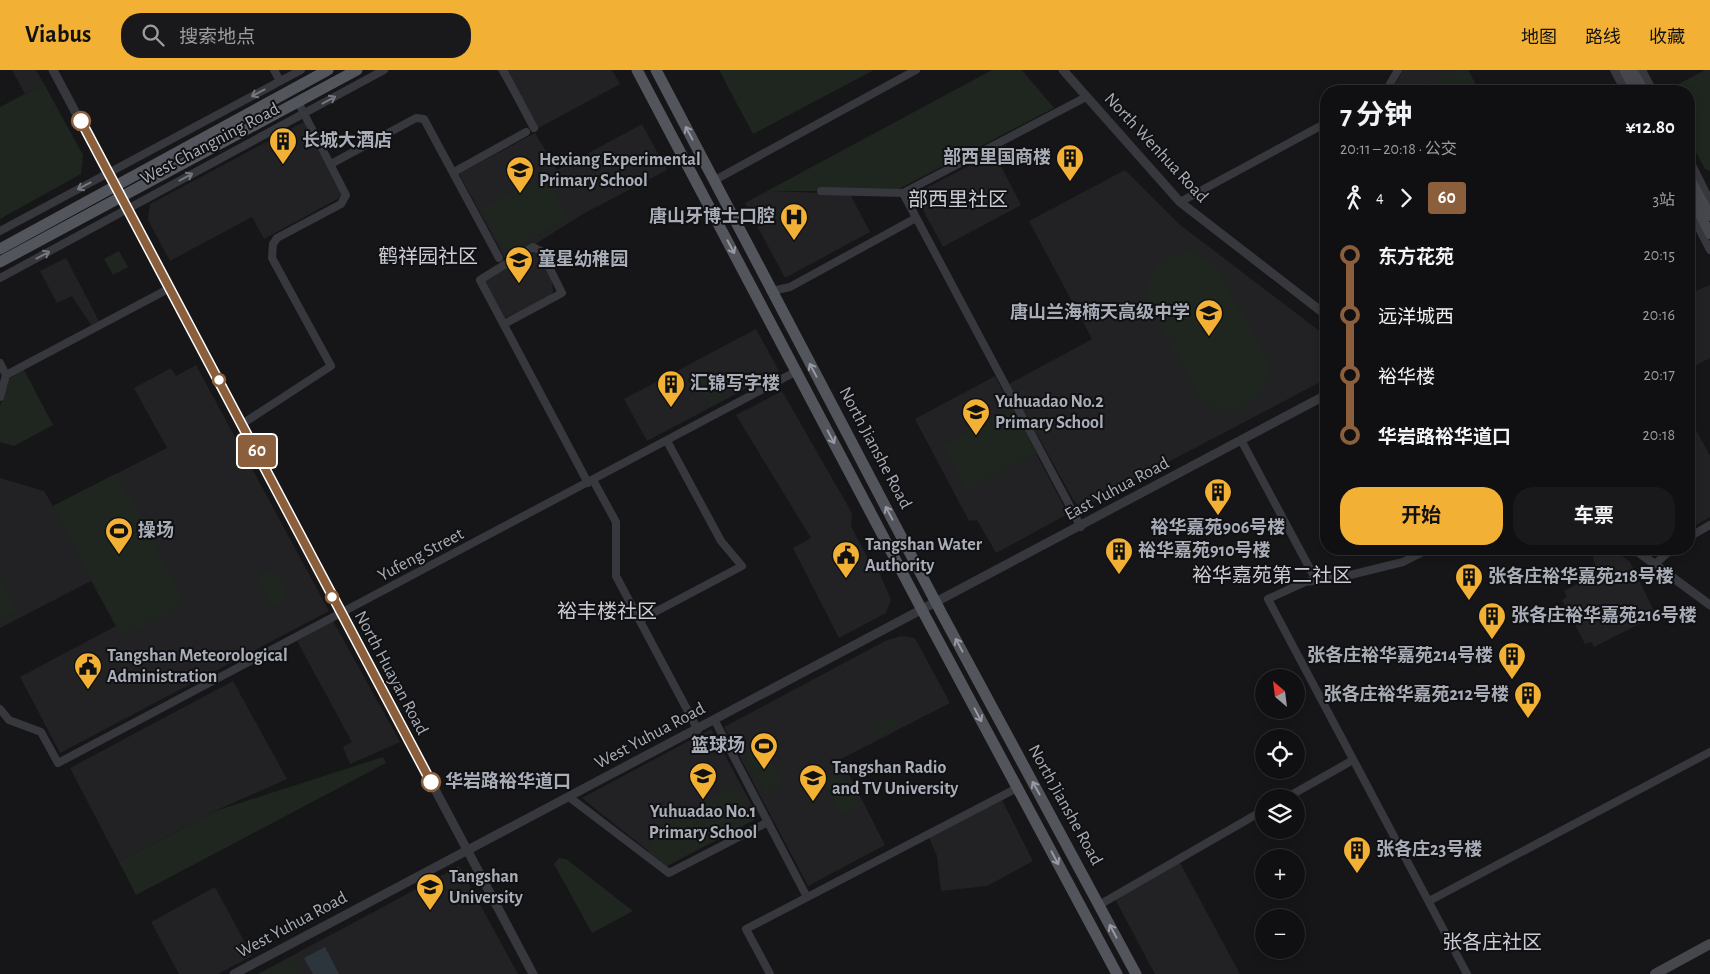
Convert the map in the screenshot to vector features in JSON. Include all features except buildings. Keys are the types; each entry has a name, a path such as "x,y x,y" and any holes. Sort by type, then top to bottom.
{"main road":[{"name":"West Changning Road","path":"0,262 328,70"},
{"name":"West Changning Road","path":"0,249 298,102 357,70"},
{"path":"1624,70 1632,85"},
{"path":"1632,70 1641,85"},
{"name":"North Jianshe Road","path":"656,71 936,603 1136,974"},
{"name":"North Jianshe Road","path":"638,73 1117,974"},
{"path":"1698,199 1710,216"},
{"path":"1698,199 1710,234"},
{"path":"1655,974 1710,944"}],"street":[{"name":"North Huayan Road","path":"53,70 120,191 533,974"},
{"path":"274,70 280,81"},
{"name":"West Changning Road","path":"0,231 301,70"},
{"name":"West Changning Road","path":"0,278 384,70"},
{"path":"454,172 530,130 503,70"},
{"path":"714,180 916,70"},
{"name":"North Wenhua Road","path":"1063,70 1180,202 1320,310"},
{"path":"1389,85 1398,70"},
{"path":"1614,70 1622,85"},
{"path":"1642,70 1650,85"},
{"path":"821,191 903,193 1086,97"},
{"path":"242,424 331,366 272,258 271,251 277,238 345,201 345,190 298,102"},
{"path":"331,164 416,118 424,119 499,258"},
{"path":"1180,202 1320,126"},
{"path":"1695,186 1710,250"},
{"path":"903,193 1081,526"},
{"path":"772,291 790,287 916,218"},
{"path":"504,324 562,292 541,251 533,247 480,280 504,324 591,481 616,522 616,576 698,730"},
{"path":"6,375 170,288"},
{"path":"0,363 6,375 0,397"},
{"name":"Yufeng Street","path":"0,709 9,720 41,732 58,763 797,371"},
{"name":"East Yuhua Road","path":"922,610 1320,398"},
{"path":"1241,440 1316,580"},
{"path":"640,620 742,566 721,541 667,441"},
{"path":"1695,534 1710,525"},
{"path":"1417,555 1403,562 1338,578 1316,580 1268,599 1468,974"},
{"path":"1642,555 1710,605"},
{"path":"1655,564 1665,555"},
{"name":"West Yuhua Road","path":"234,974 922,610"},
{"path":"715,721 807,897"},
{"path":"1428,901 1710,752"},
{"path":"1302,789 1354,760"},
{"path":"770,974 746,929 1017,788"},
{"path":"569,797 669,873 768,822"},
{"path":"1099,905 1255,815"}],"shaded area":[{"path":"12,70 36,70 44,84 25,94"},
{"path":"497,70 612,70 620,84 533,131"},
{"path":"719,70 874,70 753,134"},
{"path":"992,70 1022,70 1054,108 895,191 767,191"},
{"path":"1403,70 1468,70 1476,85 1395,85"},
{"path":"1457,70 1468,70 1476,85 1429,85"},
{"path":"1705,70 1710,70 1710,171 1705,169 1695,150 1695,85 1676,85"},
{"path":"44,84 83,155 81,174 0,219 0,107"},
{"path":"304,122 343,196 264,239 252,217 170,261 148,220 150,204"},
{"name":"Hexiang Experimental Primary School","path":"642,124 667,170 583,214 507,262 459,174 535,133 557,170"},
{"path":"994,153 1021,205 943,247 917,199 920,191"},
{"name":"唐山兰海楠天高级中学","path":"1125,170 1179,224 1320,331 1320,382 1081,508 1074,501 1009,384 1092,339 1029,221"},
{"path":"545,177 567,218 506,254 482,209"},
{"name":"唐山牙博士口腔","path":"767,191 850,194 870,232 785,278 745,203"},
{"name":"童星幼稚园","path":"537,250 552,281 553,292 550,296 503,319 483,280"},
{"path":"119,251 128,267 113,275 104,259"},
{"path":"1191,251 1210,261 1218,269 1268,361 1268,375 1264,388 1257,398 1248,405 1236,409 1224,410 1212,406 1200,398 1148,302 1150,282 1157,266 1171,256"},
{"path":"66,258 99,321 91,325 72,296 57,303 40,271"},
{"path":"1710,285 1710,358 1695,366 1695,291"},
{"path":"756,329 779,371 647,441 624,399"},
{"path":"196,365 329,611 60,753 20,677 116,626 91,581 0,628 0,478 44,491 53,506 167,448 134,388 171,368 176,376"},
{"path":"24,370 53,425 14,446 0,442 0,406 8,379"},
{"path":"708,371 724,400 710,407 695,377"},
{"name":"Yuhuadao No.2 Primary School","path":"995,376 1068,514 996,553 977,520 969,521 915,419"},
{"path":"782,391 852,513 851,526 872,566 876,565 891,600 886,613 839,638 793,548 811,538 736,415"},
{"path":"1013,408 1037,454 967,490 943,445"},
{"path":"1695,428 1710,456 1710,517 1695,526"},
{"name":"操场","path":"117,473 185,604 122,637 53,506"},
{"path":"1594,555 1621,555 1630,562 1654,611 1647,614 1649,619 1594,647 1591,642 1585,644 1562,600 1567,597 1564,591 1598,573 1593,558"},
{"path":"268,570 276,573 287,594 283,601 272,607 256,577"},
{"path":"0,578 17,611 0,620"},
{"path":"333,621 400,742 350,764 343,747 352,742 297,641"},
{"name":"Tangshan Radio and TV University","path":"901,636 915,638 950,703 841,759 885,845 808,886 724,727 887,640"},
{"path":"233,681 287,779 215,811 119,862 70,768"},
{"path":"893,715 896,722 894,728 880,736 872,727"},
{"name":"Yuhuadao No.1 Primary School","path":"711,729 757,815 754,820 667,866 582,798"},
{"name":"篮球场","path":"763,746 783,785 765,795 744,755"},
{"path":"383,757 386,763 136,895 119,862 215,811"},
{"path":"839,770 859,807 842,816 823,779"},
{"path":"736,786 754,820 667,866 648,852 654,849 646,833"},
{"path":"1002,800 1033,861 987,886 941,891 937,856 929,838"},
{"path":"559,858 566,859 633,911 592,933 554,864"},
{"path":"1179,861 1240,974 1155,974 1114,897"},
{"name":"Tangshan University","path":"459,866 518,974 258,974"},
{"path":"215,887 252,956 218,974 179,974 151,922"},
{"path":"325,947 339,974 313,974 304,958"},
{"path":"291,957 300,974 258,974"}],"bus line":[{"name":"60","path":"81,121 431,782"}],"place":[{"name":"长城大酒店","path":"283,165"},
{"name":"部西里国商楼","path":"1070,182"},
{"name":"Hexiang Experimental Primary School","path":"520,194"},
{"name":"唐山牙博士口腔","path":"794,241"},
{"name":"童星幼稚园","path":"519,284"},
{"name":"唐山兰海楠天高级中学","path":"1209,337"},
{"name":"汇锦写字楼","path":"671,408"},
{"name":"Yuhuadao No.2 Primary School","path":"976,436"},
{"name":"裕华嘉苑906号楼","path":"1218,516"},
{"name":"操场","path":"119,555"},
{"name":"裕华嘉苑910号楼","path":"1119,575"},
{"name":"Tangshan Water Authority","path":"846,579"},
{"name":"张各庄裕华嘉苑218号楼","path":"1469,601"},
{"name":"张各庄裕华嘉苑216号楼","path":"1492,640"},
{"name":"张各庄裕华嘉苑214号楼","path":"1512,680"},
{"name":"Tangshan Meteorological Administration","path":"88,690"},
{"name":"张各庄裕华嘉苑212号楼","path":"1528,719"},
{"name":"篮球场","path":"764,770"},
{"name":"华岩路裕华道口","path":"431,782"},
{"name":"Yuhuadao No.1 Primary School","path":"703,800"},
{"name":"Tangshan Radio and TV University","path":"813,802"},
{"name":"张各庄23号楼","path":"1357,874"},
{"name":"Tangshan University","path":"430,911"}],"district":[{"name":"部西里社区","path":"958,200"},
{"name":"鹤祥园社区","path":"428,257"},
{"name":"裕华嘉苑第二社区","path":"1272,576"},
{"name":"裕丰楼社区","path":"607,612"},
{"name":"张各庄社区","path":"1492,943"}]}
